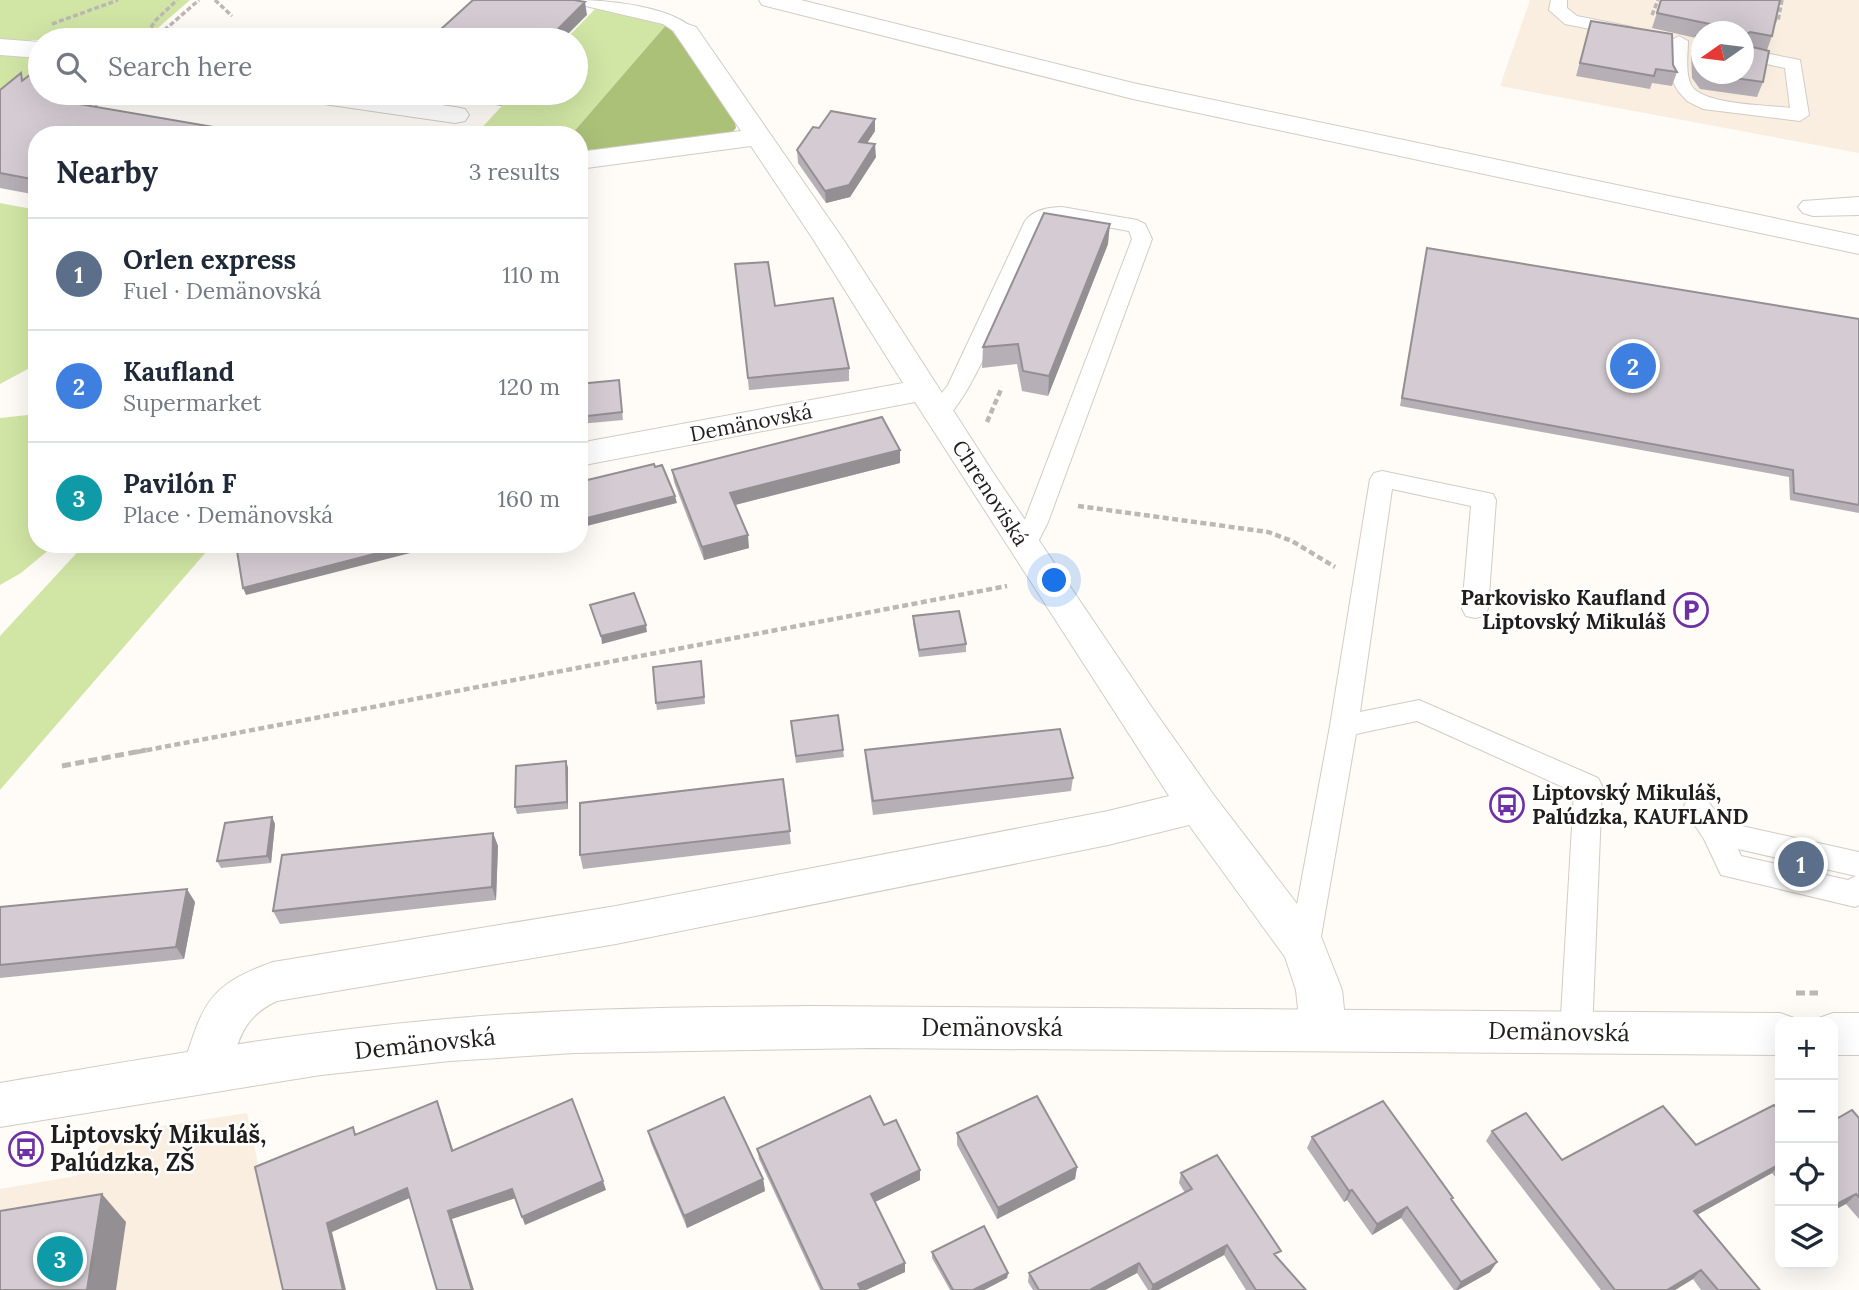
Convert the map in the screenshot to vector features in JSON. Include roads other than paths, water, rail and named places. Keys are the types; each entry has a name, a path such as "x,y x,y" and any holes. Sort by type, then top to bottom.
{"street":[{"path":"771,0 1133,91 1859,245"},
{"path":"868,0 1170,76 1649,174"},
{"name":"Chrenoviská","path":"687,32 828,239 1024,546 1198,806 1304,948 1319,990 1323,1028"},
{"path":"0,47 28,49"},
{"path":"386,105 455,115"},
{"path":"588,160 758,137"},
{"path":"1859,206 1800,205 1859,218"},
{"name":"Demänovská","path":"588,454 931,401"},
{"path":"206,1070 226,1009 246,992 273,982 616,925 1108,828 1198,806"},
{"name":"Demänovská","path":"0,1105 206,1070 387,1046 513,1035 852,1027 1323,1028 1775,1034"},
{"path":"1838,1034 1859,1034"}],"lane":[{"path":"583,0 669,20 687,32"},
{"path":"1559,0 1558,9 1565,17 1639,33"},
{"path":"1691,44 1673,40 1680,84 1684,92 1692,98 1703,103 1800,116 1794,64 1754,56"},
{"path":"931,401 958,388 1035,221 1062,213 1138,228 1142,239 1044,502 1024,546"},
{"path":"1304,948 1344,726 1382,479 1484,500 1475,608"},
{"path":"1344,726 1419,710 1588,786 1576,1033"},
{"path":"1697,808 1715,832 1731,866 1855,894 1859,887"},
{"path":"1715,832 1859,864"}],"place":[{"name":"Kaufland","path":"1633,366"},
{"name":"Parkovisko Kaufland Liptovský Mikuláš","path":"1691,610"},
{"name":"Liptovský Mikuláš, Palúdzka, KAUFLAND","path":"1507,805"},
{"name":"Orlen express","path":"1801,864"},
{"name":"Liptovský Mikuláš, Palúdzka, ZŠ","path":"26,1149"},
{"name":"Pavilón F","path":"60,1259"}]}
